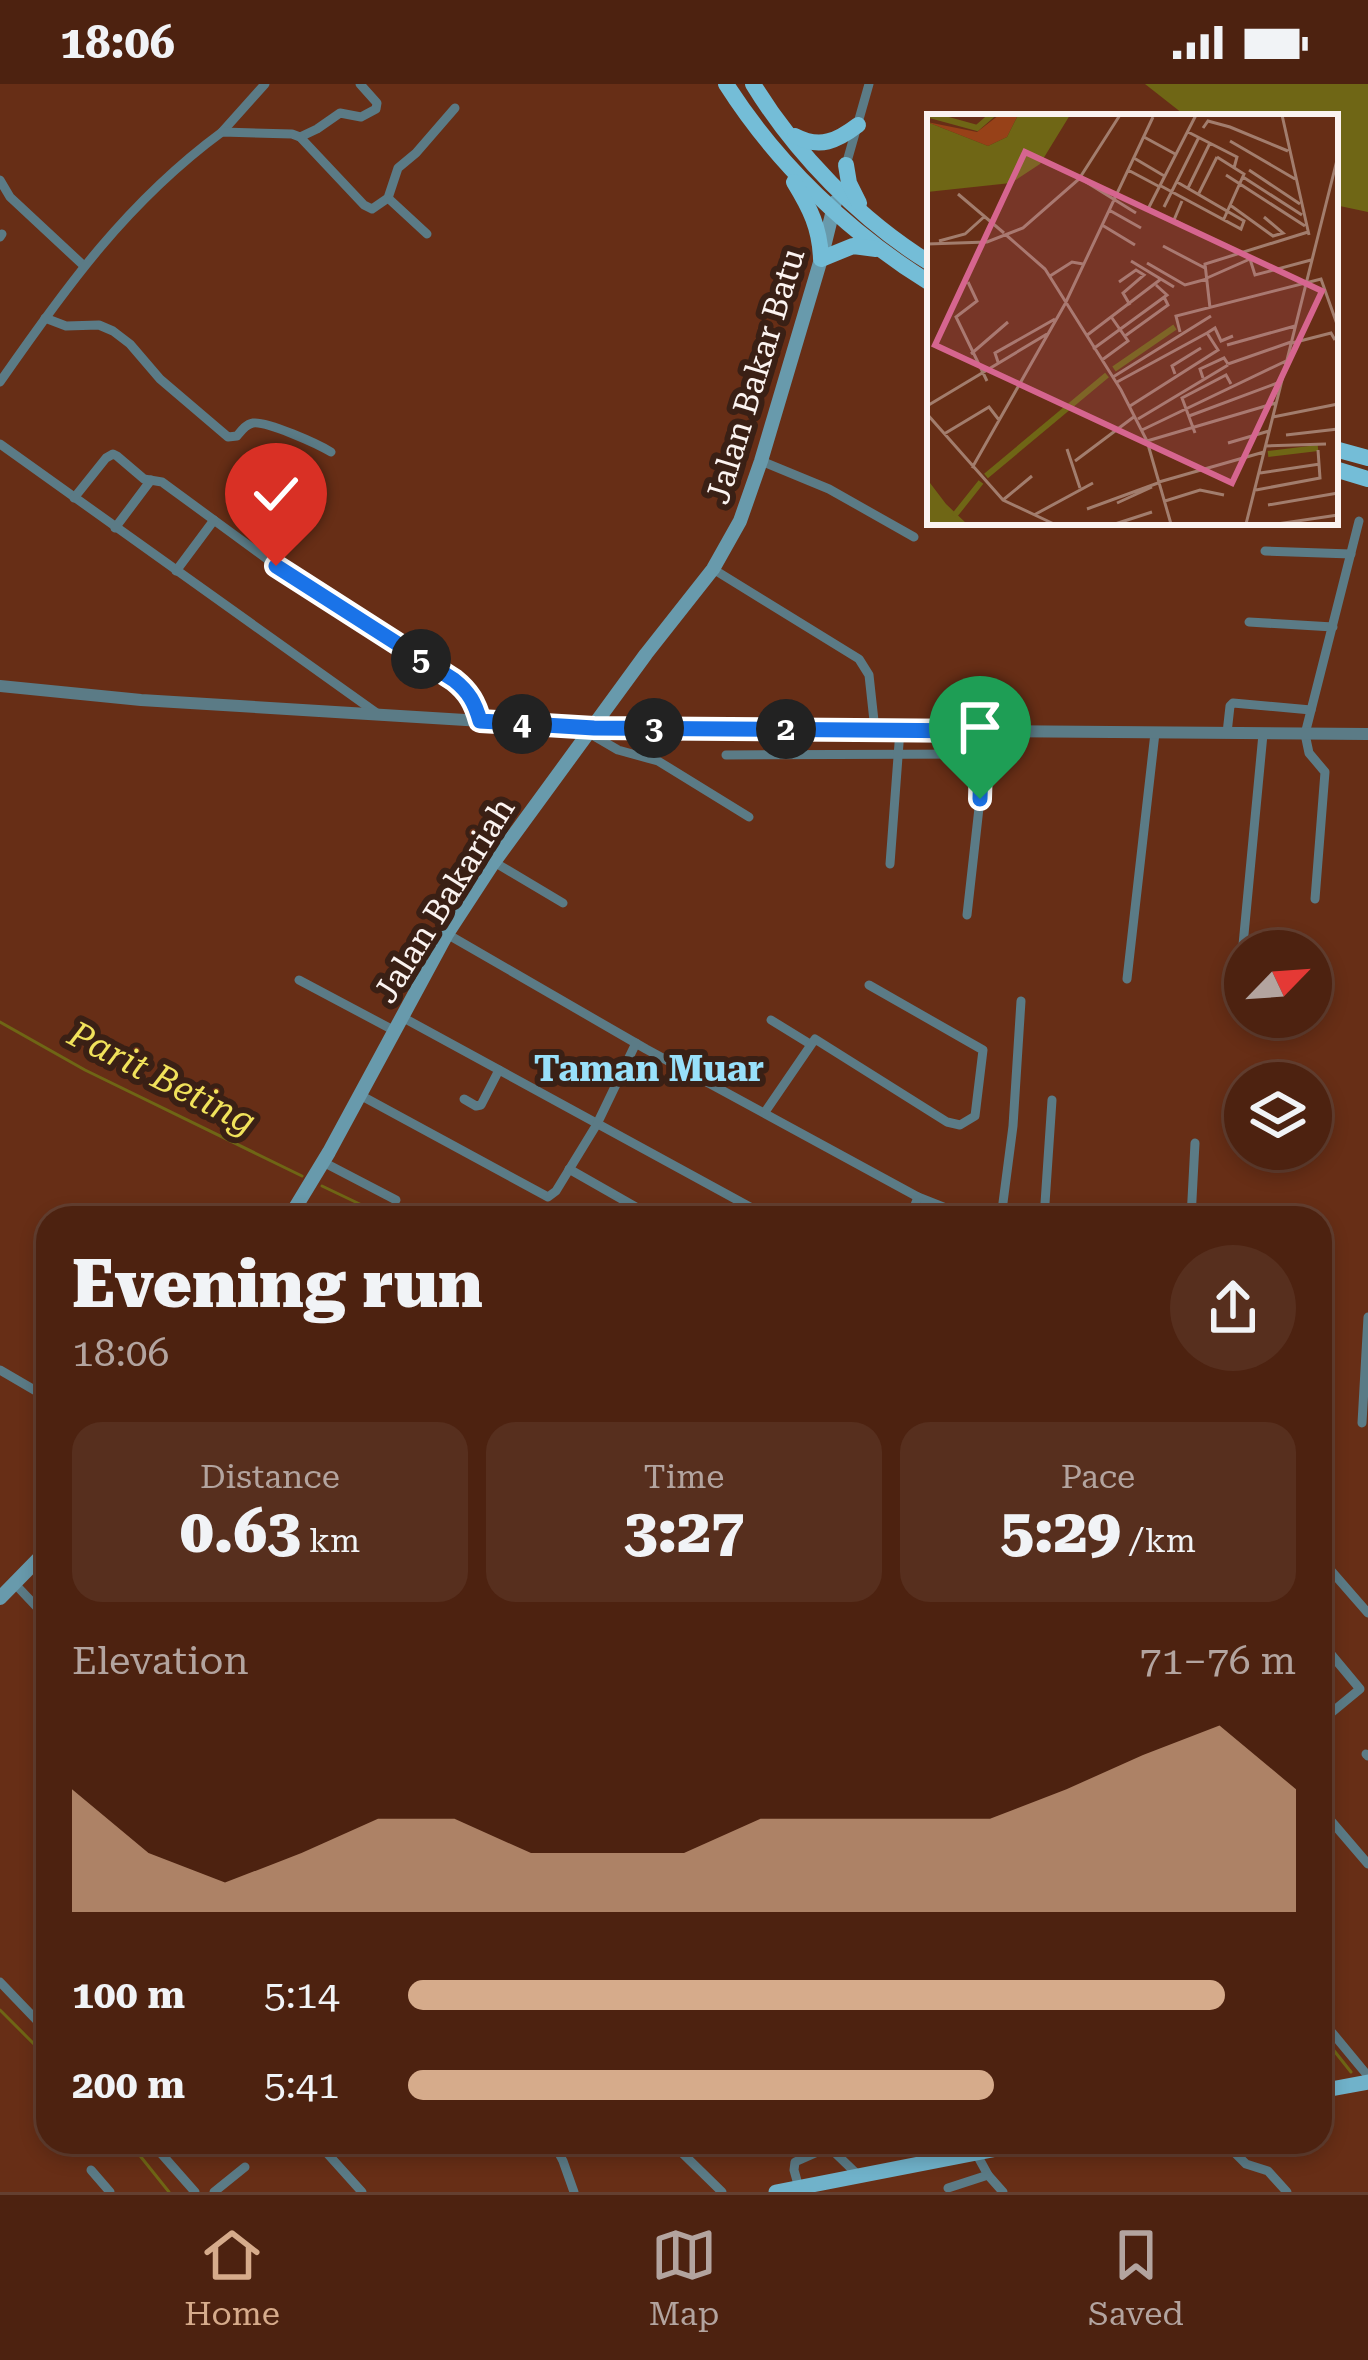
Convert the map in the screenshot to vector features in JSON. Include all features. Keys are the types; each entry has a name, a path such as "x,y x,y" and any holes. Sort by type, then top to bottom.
{"highway":[{"path":"726,84 778,154 815,219 821,260 853,246 883,251"},
{"path":"752,84 807,157 867,214 927,260"},
{"path":"789,133 826,144 857,125"},
{"path":"778,154 833,210 927,281"},
{"path":"846,165 855,197 867,214"},
{"path":"1338,449 1368,458"},
{"path":"1338,470 1368,479"}],"main road":[{"name":"Jalan Bakar Batu","path":"591,730 712,569 745,510 839,189"},
{"name":"Jalan Bakariah","path":"296,1206 447,934 591,730"},
{"path":"0,1598 36,1562"},
{"path":"1332,2088 1368,2079"},
{"path":"776,2192 958,2154"}],"street":[{"path":"0,382 4,367 129,212 222,132 266,84"},
{"path":"300,137 340,113 362,117 376,110 377,103 360,84"},
{"path":"839,189 869,84"},
{"path":"222,132 300,137 368,208 375,208 388,198 394,172 455,108"},
{"path":"0,180 10,197 83,265"},
{"path":"388,198 427,234"},
{"path":"45,318 66,326 99,325 113,331 160,379 228,436 237,436 246,425 256,423 331,452"},
{"path":"0,444 378,714"},
{"path":"74,498 109,455 117,456 141,477 162,482 293,578 454,680 475,703 480,721"},
{"path":"761,461 829,489 914,537"},
{"path":"115,528 151,480"},
{"path":"176,571 214,520"},
{"path":"1316,899 1325,772 1309,752 1305,734 1359,521"},
{"path":"1265,551 1351,554"},
{"path":"712,569 859,659 869,675 874,730"},
{"path":"1249,622 1333,627"},
{"path":"0,686 591,730 1368,734"},
{"path":"1227,733 1233,704 1311,710"},
{"path":"765,755 768,729"},
{"path":"591,730 618,750 658,761 748,817"},
{"path":"890,864 900,730"},
{"path":"967,915 982,731"},
{"path":"1126,980 1155,733"},
{"path":"1244,930 1263,734"},
{"path":"726,755 981,754"},
{"path":"494,862 563,903"},
{"path":"447,934 934,1206"},
{"path":"299,980 499,1070 748,1206"},
{"path":"771,1021 954,1125 966,1124 975,1116 983,1050 869,985"},
{"path":"1003,1206 1021,1001"},
{"path":"765,1112 812,1042"},
{"path":"360,1096 544,1196 553,1195 597,1124 636,1043"},
{"path":"464,1099 481,1105 499,1070"},
{"path":"1045,1206 1052,1100"},
{"path":"1192,1206 1196,1143"},
{"path":"323,1162 396,1200"},
{"path":"569,1169 634,1206"},
{"path":"915,1206 918,1197"},
{"path":"1362,1423 1368,1316"},
{"path":"0,1370 36,1391"},
{"path":"1332,1572 1368,1613"},
{"path":"15,1584 36,1606"},
{"path":"1332,1656 1360,1689 1332,1712"},
{"path":"1332,1822 1368,1864"},
{"path":"0,1982 36,2019"},
{"path":"1332,2033 1368,2079"},
{"path":"162,2154 195,2192"},
{"path":"328,2154 362,2192"},
{"path":"559,2154 574,2192"},
{"path":"683,2154 722,2192"},
{"path":"799,2188 793,2165 808,2154"},
{"path":"836,2154 859,2176"},
{"path":"982,2154 988,2175 1003,2192"},
{"path":"1236,2154 1246,2164 1268,2170 1287,2192"},
{"path":"214,2192 245,2167"},
{"path":"91,2170 110,2192"},
{"path":"948,2188 988,2175"}],"shaded area":[{"path":"1145,84 1368,84 1368,212 1338,206 1338,114 1183,114"}],"waterway":[{"name":"Parit Beting","path":"0,1022 85,1070 302,1176"},
{"name":"Parit Beting","path":"322,1186 364,1206"},
{"path":"0,2010 36,2046"},
{"name":"Parit Beting","path":"1332,2048 1351,2072"},
{"path":"139,2154 169,2192"}],"district":[{"name":"Taman Muar","path":"649,1069"}],"route":[{"path":"276,566 466,689 480,721 594,728 982,731 980,799"}]}
